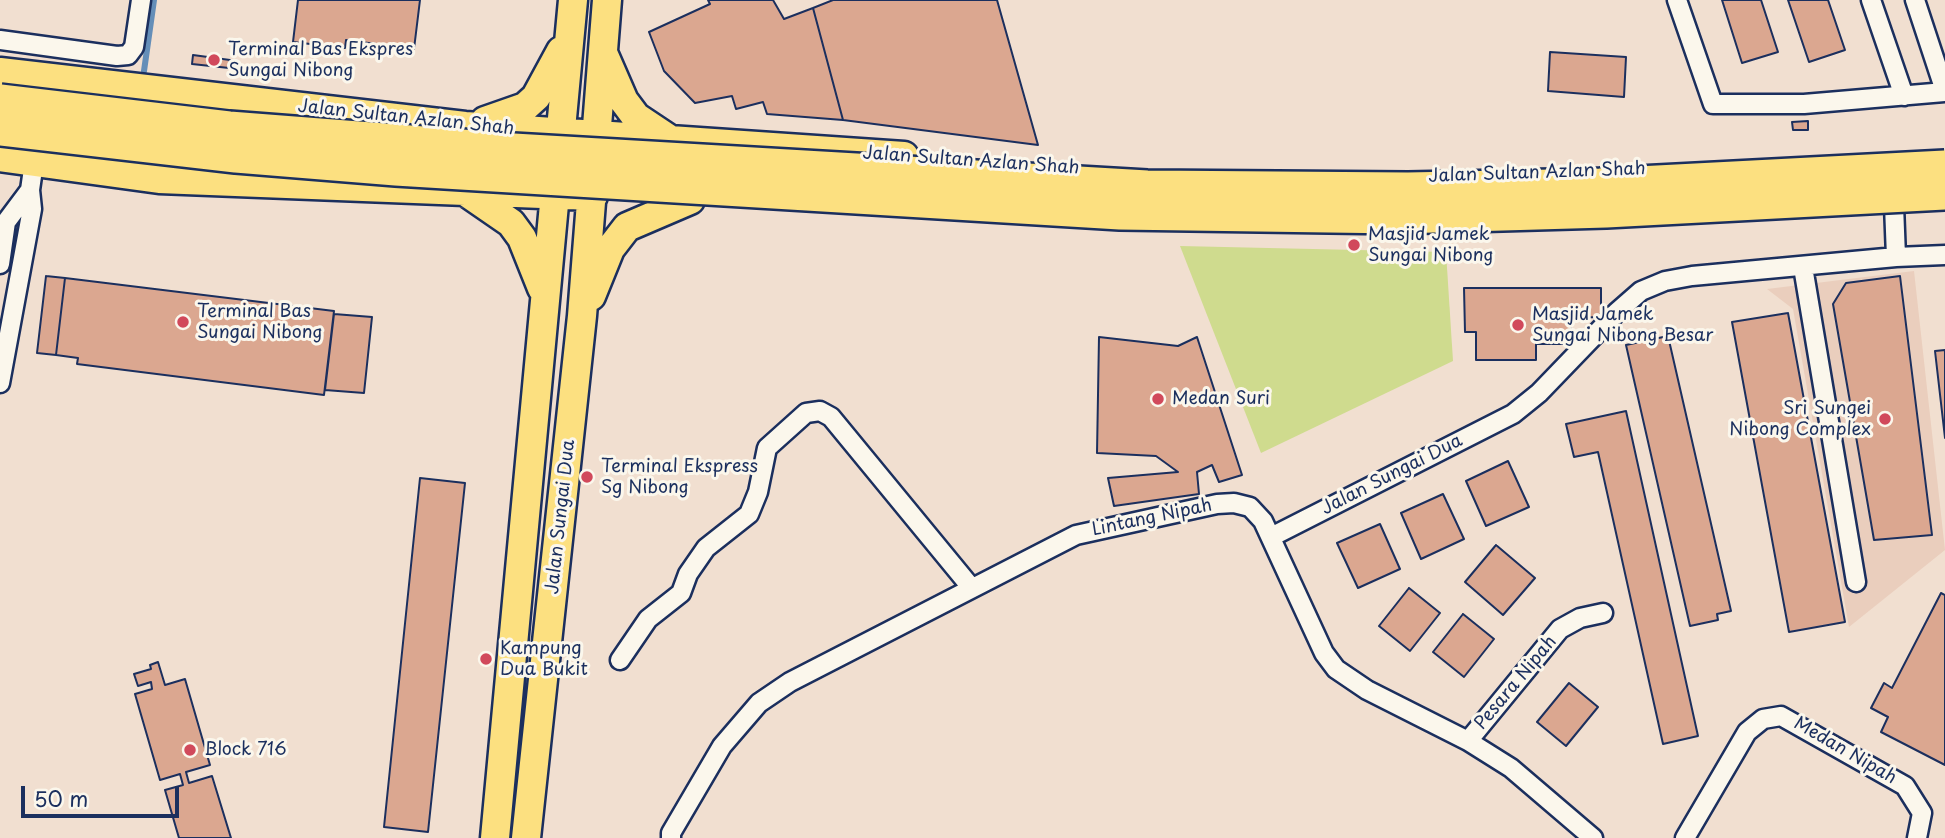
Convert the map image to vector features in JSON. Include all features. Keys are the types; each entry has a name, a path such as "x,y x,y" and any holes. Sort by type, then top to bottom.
{"highway":[{"name":"Jalan Sultan Azlan Shah","path":"0,101 229,128 499,149 1147,187 1408,189 1586,185 1945,167"},
{"path":"0,129 236,156 396,169 1120,213 1399,217 1606,211 1945,193"}],"main road":[{"name":"Jalan Sungai Dua","path":"495,838 573,0"},
{"name":"Jalan Sungai Dua","path":"526,838 582,316 601,49 607,0"},
{"path":"465,126 505,116 524,107 536,97 569,33"},
{"path":"601,49 624,101 636,117 673,141"},
{"name":"Jalan Sultan Azlan Shah","path":"0,72 465,126 1201,177 1403,178 1945,156"},
{"path":"254,185 282,167 290,156 292,141 288,126 268,103"},
{"path":"0,157 159,179 254,185 463,190 691,200 1003,221 1169,225 1594,222 1945,201"},
{"path":"463,190 511,223 522,238 545,294"},
{"path":"582,316 618,237 642,219 691,200"}],"street":[{"path":"0,40 117,57 128,55 134,47 141,0"},
{"path":"1677,0 1713,104 1804,104 1945,92 1915,0"},
{"path":"1871,0 1904,96"},
{"path":"0,383 32,209 30,190 34,162"},
{"path":"0,264 6,222 30,190"},
{"path":"1894,205 1896,257"},
{"name":"Jalan Sungai Dua","path":"1270,537 1513,414 1539,393 1617,312 1641,292 1665,281 1692,276 1896,257 1945,255"},
{"path":"1803,267 1856,582"},
{"path":"620,660 648,619 681,593 688,574 706,548 749,514 758,492 767,448 806,413 820,411 831,417 971,586"},
{"name":"Lintang Nipah","path":"667,836 709,764 759,703 789,682 971,586 1076,535 1217,504 1250,507 1270,537 1324,653 1336,669 1367,690 1468,741 1511,768 1593,838"},
{"name":"Pesara Nipah","path":"1468,741 1560,629 1569,623 1603,612"},
{"name":"Medan Nipah","path":"1685,838 1747,732 1769,716 1793,719 1905,786 1922,813 1917,838"}],"shaded area":[{"path":"1914,271 1945,550 1849,627 1793,309 1767,289"}],"green space":[{"path":"1180,246 1446,252 1453,361 1261,453"}],"building":[{"path":"298,0 420,0 414,49 346,40 345,48 293,42"},
{"path":"708,0 773,0 784,19 813,8 843,120 767,114 763,102 736,109 732,96 695,103 664,71 649,32 710,4"},
{"path":"833,0 997,0 1038,145 843,120 813,8"},
{"path":"1722,0 1761,0 1778,52 1742,63"},
{"path":"1788,0 1828,0 1845,50 1809,62"},
{"path":"1550,52 1626,57 1624,97 1548,91"},
{"path":"193,55 230,60 229,68 192,64"},
{"path":"1808,121 1808,130 1793,130 1792,122"},
{"path":"46,276 65,278 56,355 37,353"},
{"name":"Sri Sungei Nibong Complex","path":"1900,276 1932,535 1874,540 1833,304 1846,283"},
{"path":"65,278 334,311 324,395 77,364 78,358 56,355"},
{"name":"Masjid Jamek Sungai Nibong Besar","path":"1464,288 1601,288 1601,317 1570,318 1571,344 1536,344 1536,360 1476,360 1476,332 1465,332"},
{"path":"1788,313 1845,622 1789,632 1732,322"},
{"path":"334,314 372,317 364,393 325,390"},
{"path":"1668,336 1731,611 1717,614 1718,620 1690,626 1626,345"},
{"name":"Medan Suri","path":"1099,337 1178,346 1197,337 1242,475 1219,482 1212,465 1197,472 1199,494 1114,506 1108,478 1178,472 1156,456 1097,453"},
{"path":"1945,350 1945,438 1935,351"},
{"path":"1626,411 1698,736 1663,744 1598,452 1574,457 1566,424"},
{"path":"1508,461 1529,507 1486,526 1466,481"},
{"path":"420,478 465,483 428,832 384,827"},
{"path":"1443,494 1464,539 1421,559 1401,513"},
{"path":"1380,524 1400,569 1358,588 1337,543"},
{"path":"1496,545 1535,578 1503,615 1465,582"},
{"path":"1409,588 1440,613 1410,651 1379,626"},
{"path":"1941,593 1945,595 1945,765 1881,732 1888,717 1871,708 1884,683 1892,688"},
{"path":"1463,614 1494,639 1464,677 1433,652"},
{"name":"Block 716","path":"158,662 165,685 185,679 210,765 186,772 189,783 212,776 231,838 179,838 165,790 183,785 180,774 160,780 135,694 152,689 151,682 138,686 134,674 151,669 150,665"},
{"path":"1569,683 1598,707 1566,746 1537,722"}],"waterway":[{"path":"144,71 154,0"}],"place":[{"name":"Terminal Bas Ekspres Sungai Nibong","path":"214,60"},
{"name":"Masjid Jamek Sungai Nibong","path":"1354,245"},
{"name":"Terminal Bas Sungai Nibong","path":"183,322"},
{"name":"Masjid Jamek Sungai Nibong Besar","path":"1518,325"},
{"name":"Medan Suri","path":"1158,399"},
{"name":"Sri Sungei Nibong Complex","path":"1885,419"},
{"name":"Terminal Ekspress Sg Nibong","path":"587,477"},
{"name":"Kampung Dua Bukit","path":"486,659"},
{"name":"Block 716","path":"190,750"}]}
